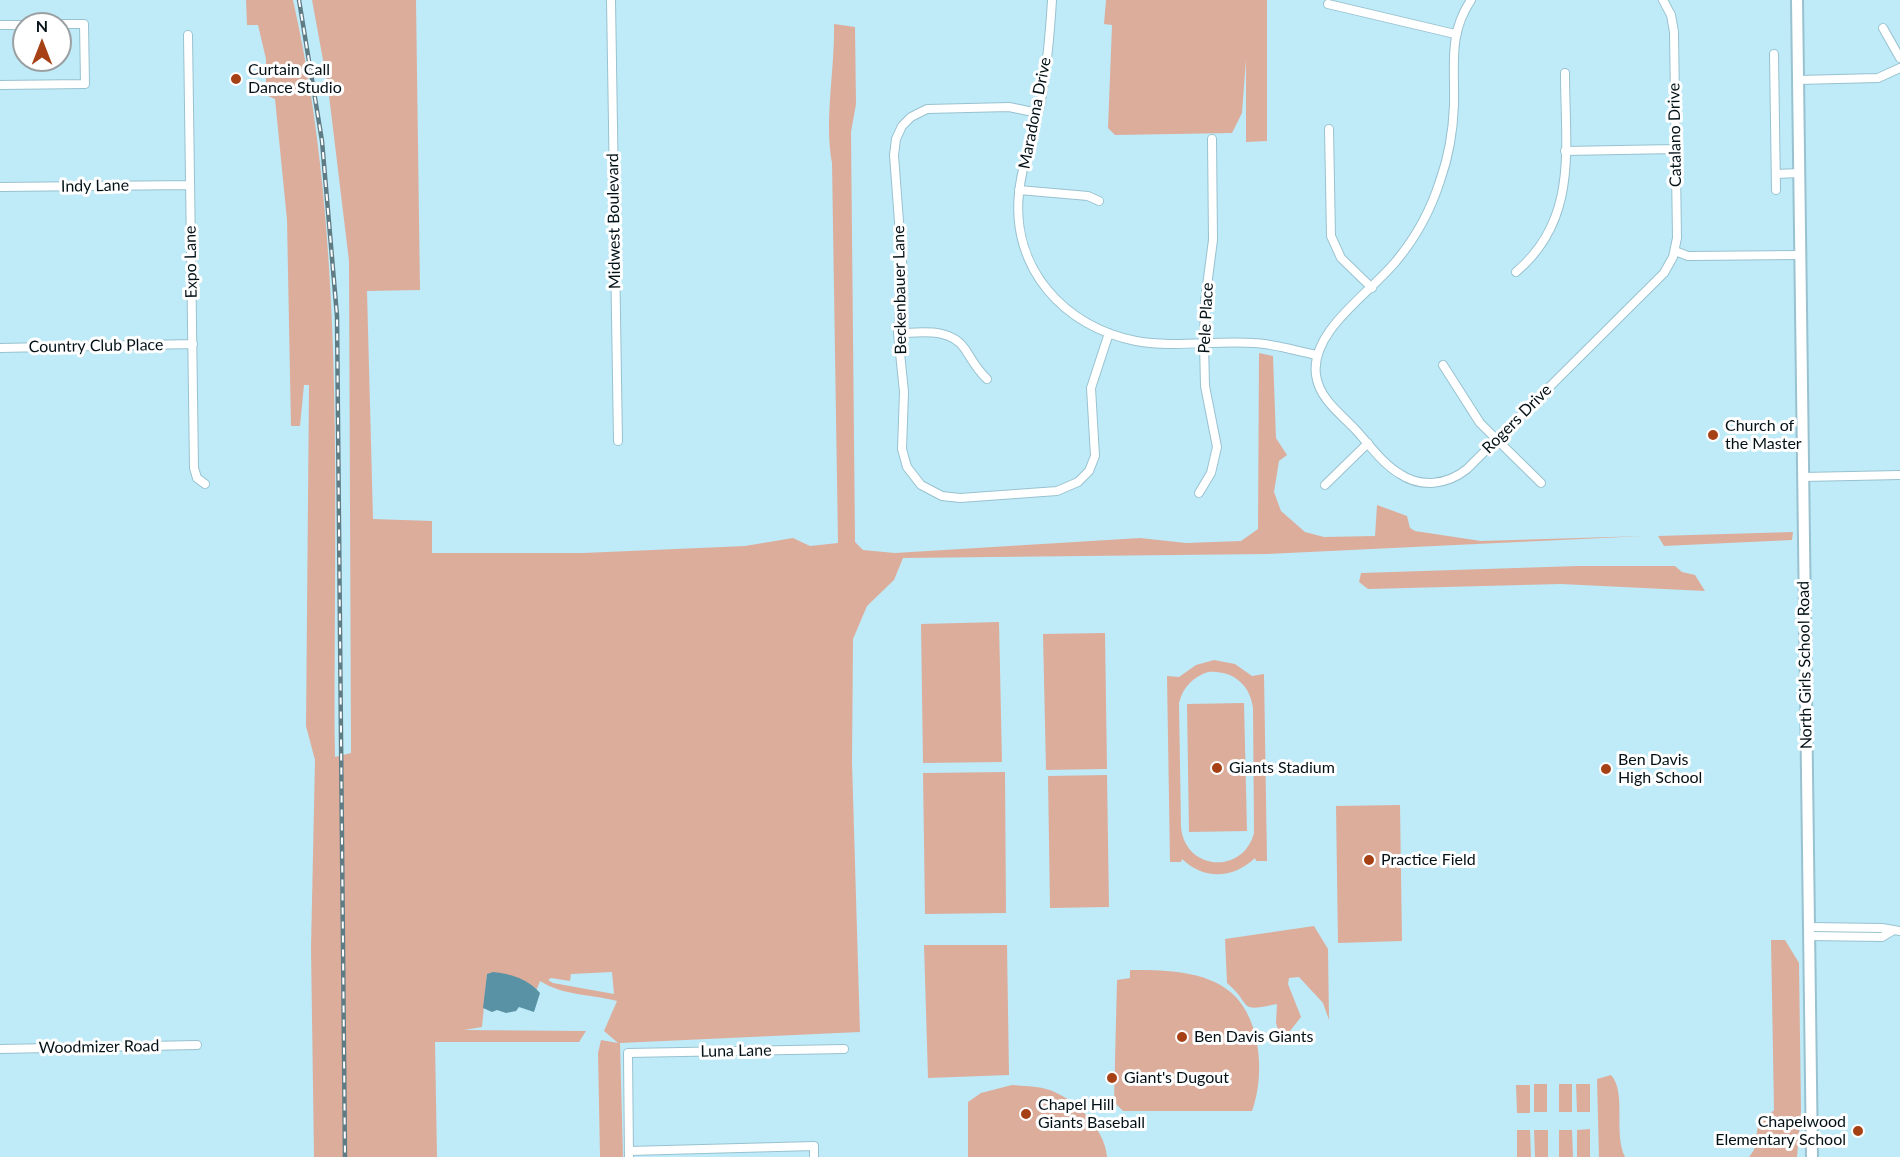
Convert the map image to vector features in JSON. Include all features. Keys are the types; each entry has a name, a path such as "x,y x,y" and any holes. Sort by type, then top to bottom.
{"main road":[{"name":"North Girls School Road","path":"1797,0 1812,1157"}],"street":[{"name":"Midwest Boulevard","path":"611,0 618,441"},
{"name":"Maradona Drive","path":"1052,0 1045,75 1019,190 1020,236 1036,276 1068,311 1109,333 1145,342 1254,343 1317,356"},
{"path":"1317,356 1326,334 1372,288 1403,252 1434,198 1448,153 1454,99 1452,56 1455,34 1471,0"},
{"name":"Catalano Drive","path":"1663,0 1672,18 1675,251"},
{"path":"1328,4 1455,34"},
{"path":"0,85 85,84 84,24 72,24"},
{"path":"1883,28 1900,58"},
{"name":"Expo Lane","path":"188,35 194,470 197,478 205,484"},
{"path":"1774,54 1776,190"},
{"path":"1798,80 1878,78 1900,68"},
{"path":"1516,272 1537,252 1556,220 1564,188 1565,73"},
{"name":"Beckenbauer Lane","path":"1038,112 1009,107 931,108 917,113 902,126 894,152 903,275 898,333 904,392 902,453 910,472 928,490 942,496 960,498 1057,491 1078,482 1089,471 1095,456 1091,388 1109,333"},
{"path":"1329,129 1331,236 1341,258 1372,288"},
{"name":"Pele Place","path":"1199,493 1211,473 1217,444 1206,386 1204,343 1205,301 1213,240 1212,139"},
{"path":"1565,151 1675,149"},
{"path":"1776,174 1799,173"},
{"name":"Indy Lane","path":"0,187 190,185"},
{"path":"1019,190 1088,196 1099,201"},
{"path":"1675,251 1688,256 1800,255"},
{"name":"Rogers Drive","path":"1317,356 1316,375 1322,392 1368,443 1397,473 1417,482 1435,483 1464,472 1664,273 1675,251"},
{"path":"898,333 948,336 963,346 975,367 987,379"},
{"name":"Country Club Place","path":"0,348 193,344"},
{"path":"1443,365 1474,415 1541,483"},
{"path":"1325,485 1368,443"},
{"path":"1803,477 1900,475"},
{"path":"1809,931 1882,928 1896,931"},
{"name":"Woodmizer Road","path":"0,1048 197,1045"},
{"name":"Luna Lane","path":"629,1154 628,1053 844,1049"},
{"path":"629,1154 814,1146 814,1157"}],"shaded area":[{"path":"246,0 293,0 311,92 330,281 334,377 335,757 351,753 349,261 328,87 312,0 416,0 420,290 367,291 373,519 432,521 432,553 583,553 745,546 793,538 810,546 838,543 832,163 829,129 834,24 855,27 856,104 851,132 855,542 863,550 895,553 1140,538 1186,543 1241,541 1258,529 1259,353 1273,356 1276,438 1287,455 1279,461 1274,492 1281,511 1305,532 1324,537 1375,536 1377,505 1407,516 1410,528 1415,531 1481,541 1644,536 1267,554 903,558 894,580 867,606 853,639 852,762 860,1032 620,1043 623,1157 600,1157 598,1053 601,1040 618,1043 604,1031 617,1001 568,992 540,981 537,989 520,980 487,974 482,1027 464,1030 586,1031 579,1042 435,1042 437,1157 314,1157 311,948 315,760 306,726 309,385 304,385 300,426 291,426 287,220 275,99 266,95 266,59 258,25 247,25","holes":["612,972 614,994 553,983 548,980 551,978 570,981 571,974"]},
{"path":"1106,0 1267,0 1267,141 1246,142 1246,60 1242,113 1232,133 1115,135 1108,128 1112,25 1104,24"},
{"path":"1793,532 1792,540 1664,546 1658,536"},
{"path":"1578,566 1675,566 1682,572 1695,575 1705,591 1561,584 1368,589 1359,582 1361,573"},
{"path":"999,622 1002,762 923,763 921,624"},
{"path":"1105,633 1107,769 1046,770 1043,634"},
{"path":"1214,660 1235,664 1252,676 1264,674 1267,861 1256,861 1255,858 1228,873 1200,871 1182,859 1181,862 1170,862 1167,676 1179,677 1196,665","holes":["1208,672 1225,673 1238,680 1251,699 1254,833 1248,847 1239,856 1227,861 1215,862 1203,859 1193,852 1185,842 1181,827 1179,703 1186,687 1193,680"]},
{"name":"Giants Stadium","path":"1244,703 1247,831 1189,832 1187,704"},
{"path":"1005,772 1006,913 925,914 923,773"},
{"path":"1107,775 1109,907 1050,908 1048,776"},
{"name":"Practice Field","path":"1400,805 1402,941 1338,943 1336,806"},
{"path":"1314,926 1328,949 1329,1020 1323,1003 1299,977 1289,978 1288,984 1301,1017 1290,1031 1279,1033 1276,1023 1277,1004 1250,1007 1227,983 1225,939"},
{"path":"1771,940 1785,940 1799,963 1801,1111 1797,1157 1749,1157 1754,1150 1758,1126 1774,1110"},
{"path":"924,945 1007,945 1009,1075 928,1078"},
{"name":"Ben Davis Giants","path":"1130,970 1191,974 1215,982 1237,998 1253,1027 1257,1044 1259,1079 1252,1111 1123,1111 1114,1102 1117,980 1130,978"},
{"path":"1611,1075 1618,1092 1620,1136 1625,1157 1599,1157 1597,1079"},
{"path":"1534,1084 1547,1084 1547,1112 1534,1112"},
{"path":"1559,1084 1572,1084 1572,1112 1559,1112"},
{"path":"1576,1084 1590,1084 1590,1112 1577,1112"},
{"name":"Chapel Hill Giants Baseball","path":"1012,1085 1046,1089 1067,1098 1094,1125 1105,1146 1107,1157 968,1157 968,1102 981,1093"},
{"path":"1516,1085 1530,1085 1530,1113 1517,1113"},
{"path":"1590,1129 1590,1157 1577,1157 1577,1130"},
{"path":"1517,1130 1530,1130 1531,1157 1517,1157"},
{"path":"1534,1130 1548,1130 1548,1157 1535,1157"},
{"path":"1559,1130 1572,1130 1573,1157 1559,1157"}],"water":[{"path":"493,972 519,978 536,988 540,993 534,1012 519,1007 516,1011 506,1013 497,1010 492,1012 483,1008 487,974"}],"railway":[{"path":"299,0 322,141 337,316 345,1157"}],"place":[{"name":"Curtain Call Dance Studio","path":"236,79"},
{"name":"Church of the Master","path":"1713,435"},
{"name":"Giants Stadium","path":"1217,768"},
{"name":"Ben Davis High School","path":"1606,769"},
{"name":"Practice Field","path":"1369,860"},
{"name":"Ben Davis Giants","path":"1182,1037"},
{"name":"Giant's Dugout","path":"1112,1078"},
{"name":"Chapel Hill Giants Baseball","path":"1026,1114"},
{"name":"Chapelwood Elementary School","path":"1858,1131"}]}
